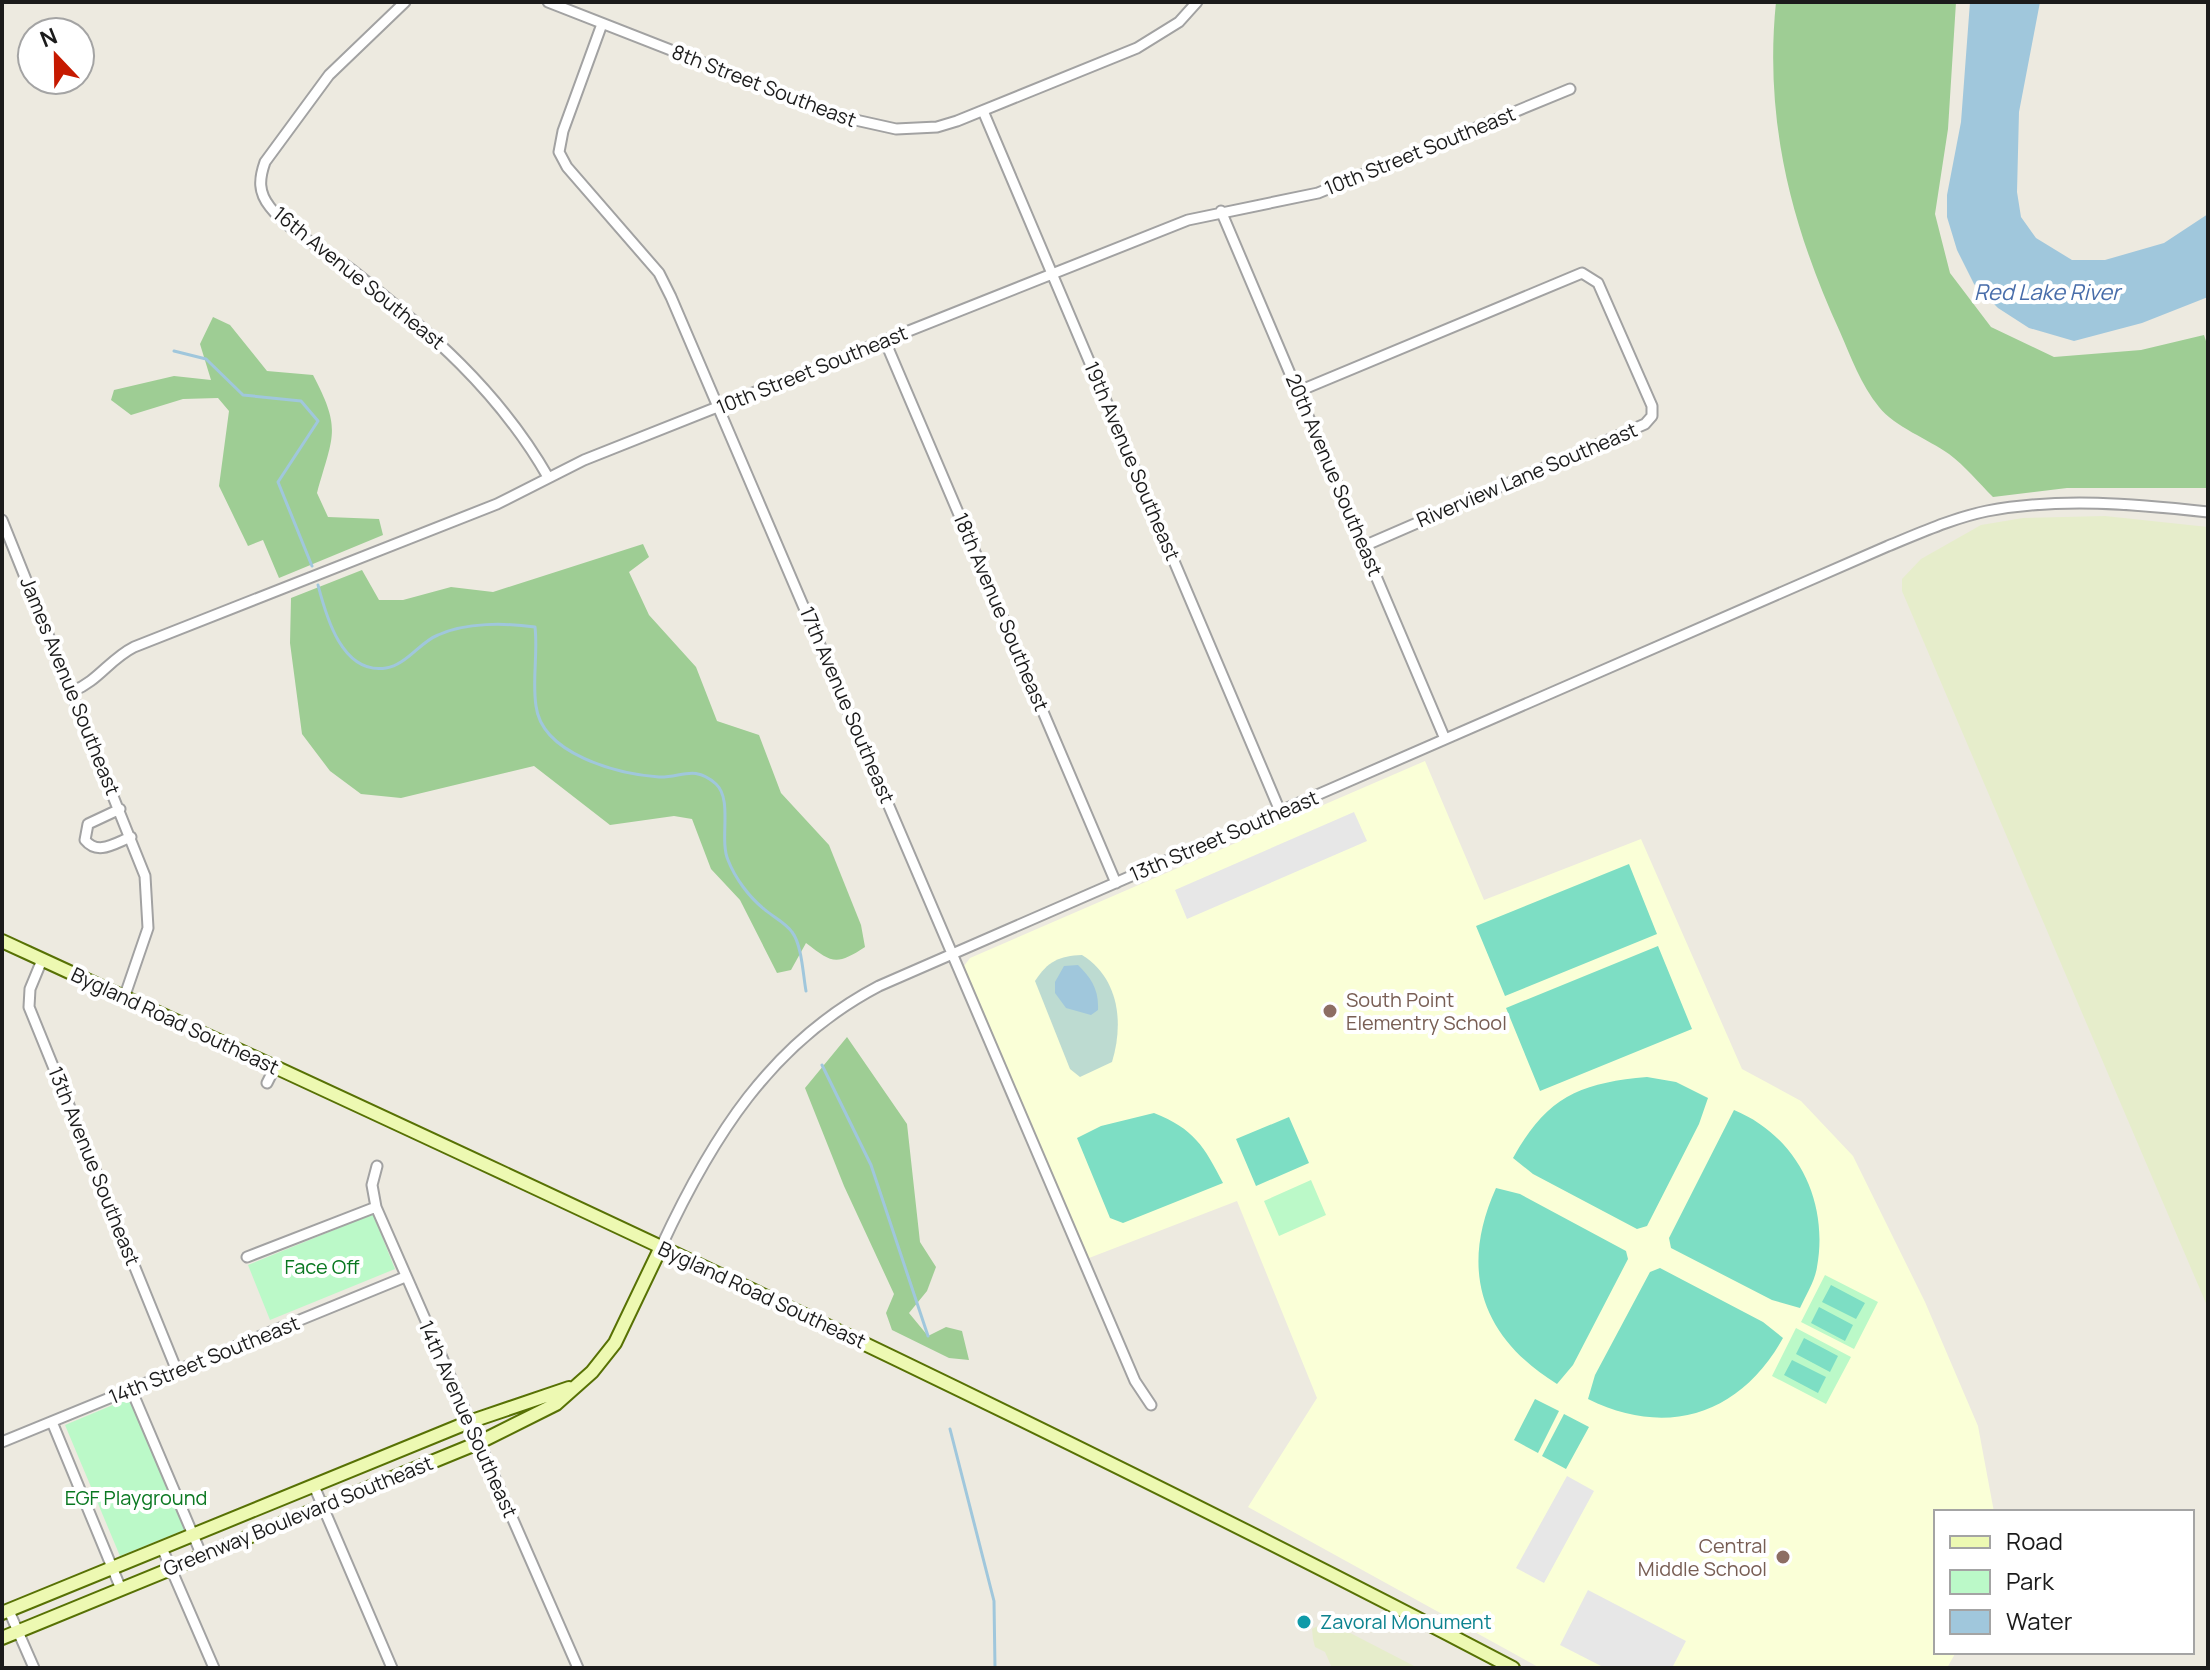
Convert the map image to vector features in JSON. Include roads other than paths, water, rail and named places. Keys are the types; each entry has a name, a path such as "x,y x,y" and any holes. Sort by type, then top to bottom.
{"street":[{"name":"16th Avenue Southeast","path":"405,2 329,75 265,162 260,190 283,220 399,307 462,362 502,408 548,477"},
{"name":"8th Street Southeast","path":"548,2 790,98 870,125 896,129 937,127 1137,48 1179,22 1197,2"},
{"name":"17th Avenue Southeast","path":"602,24 563,131 559,152 567,167 659,273 1135,1381 1151,1405"},
{"name":"10th Street Southeast","path":"73,691 93,682 117,657 134,647 497,504 548,477 1052,273 1188,220 1318,193 1570,89"},
{"name":"19th Avenue Southeast","path":"983,111 1280,811"},
{"name":"20th Avenue Southeast","path":"1221,211 1445,739"},
{"name":"Riverview Lane Southeast","path":"1299,391 1582,273 1598,283 1652,406 1652,416 1645,424 1364,546"},
{"name":"18th Avenue Southeast","path":"885,341 1116,883"},
{"name":"13th Street Southeast","path":"661,1247 730,1119 789,1049 855,999 1888,546 1958,519 2019,506 2106,503 2208,512"},
{"name":"James Avenue Southeast","path":"2,520 145,876 148,928 124,998"},
{"name":"James Avenue Southeast","path":"120,809 88,824 85,840 102,849 131,837"},
{"name":"Bygland Road Southeast","path":"2,941 661,1247 1141,1477 1513,1668"},
{"name":"13th Avenue Southeast","path":"42,960 30,989 29,1007 177,1371"},
{"path":"267,1083 275,1067"},
{"name":"14th Avenue Southeast","path":"377,1166 372,1185 376,1207 578,1668"},
{"path":"247,1257 376,1207"},
{"name":"Greenway Boulevard Southeast","path":"2,1638 478,1443 556,1404 586,1379 615,1343 661,1247"},
{"name":"14th Street Southeast","path":"3,1438 52,1422 405,1277"},
{"name":"Greenway Boulevard Southeast","path":"6,1612 469,1422 538,1401 586,1379"},
{"path":"131,1389 202,1556"},
{"path":"52,1422 121,1589"},
{"path":"314,1486 392,1668"},
{"path":"162,1548 214,1668"},
{"path":"6,1612 34,1668"}],"water":[{"name":"Red Lake River","path":"1970,2 2040,2 2019,112 2017,192 2021,217 2036,238 2072,260 2105,260 2164,243 2208,214 2208,297 2142,323 2074,341 2029,328 1998,308 1974,284 1957,250 1947,217 1947,195 1961,122"},
{"path":"1078,965 1096,990 1098,1010 1091,1015 1066,1008 1055,993 1055,982 1064,966"}],"waterway":[{"path":"174,351 206,359 243,395 301,401 318,421 278,482 312,566"},
{"path":"318,585 338,641 347,653 371,668 393,666 431,638 449,631 499,624 535,627 536,706 541,723 566,749 603,766 659,777 694,773 716,784 724,800 725,842 731,867 753,899 792,932 800,952 806,991"},
{"path":"822,1065 871,1165 928,1336"},
{"path":"950,1429 994,1601 995,1668"}],"place":[{"name":"South Point Elementry School","path":"1330,1011"},
{"name":"Central Middle School","path":"1783,1557"},
{"name":"Zavoral Monument","path":"1304,1622"}],"park label":[{"name":"Face Off","path":"322,1267"},
{"name":"EGF Playground","path":"136,1498"}]}
